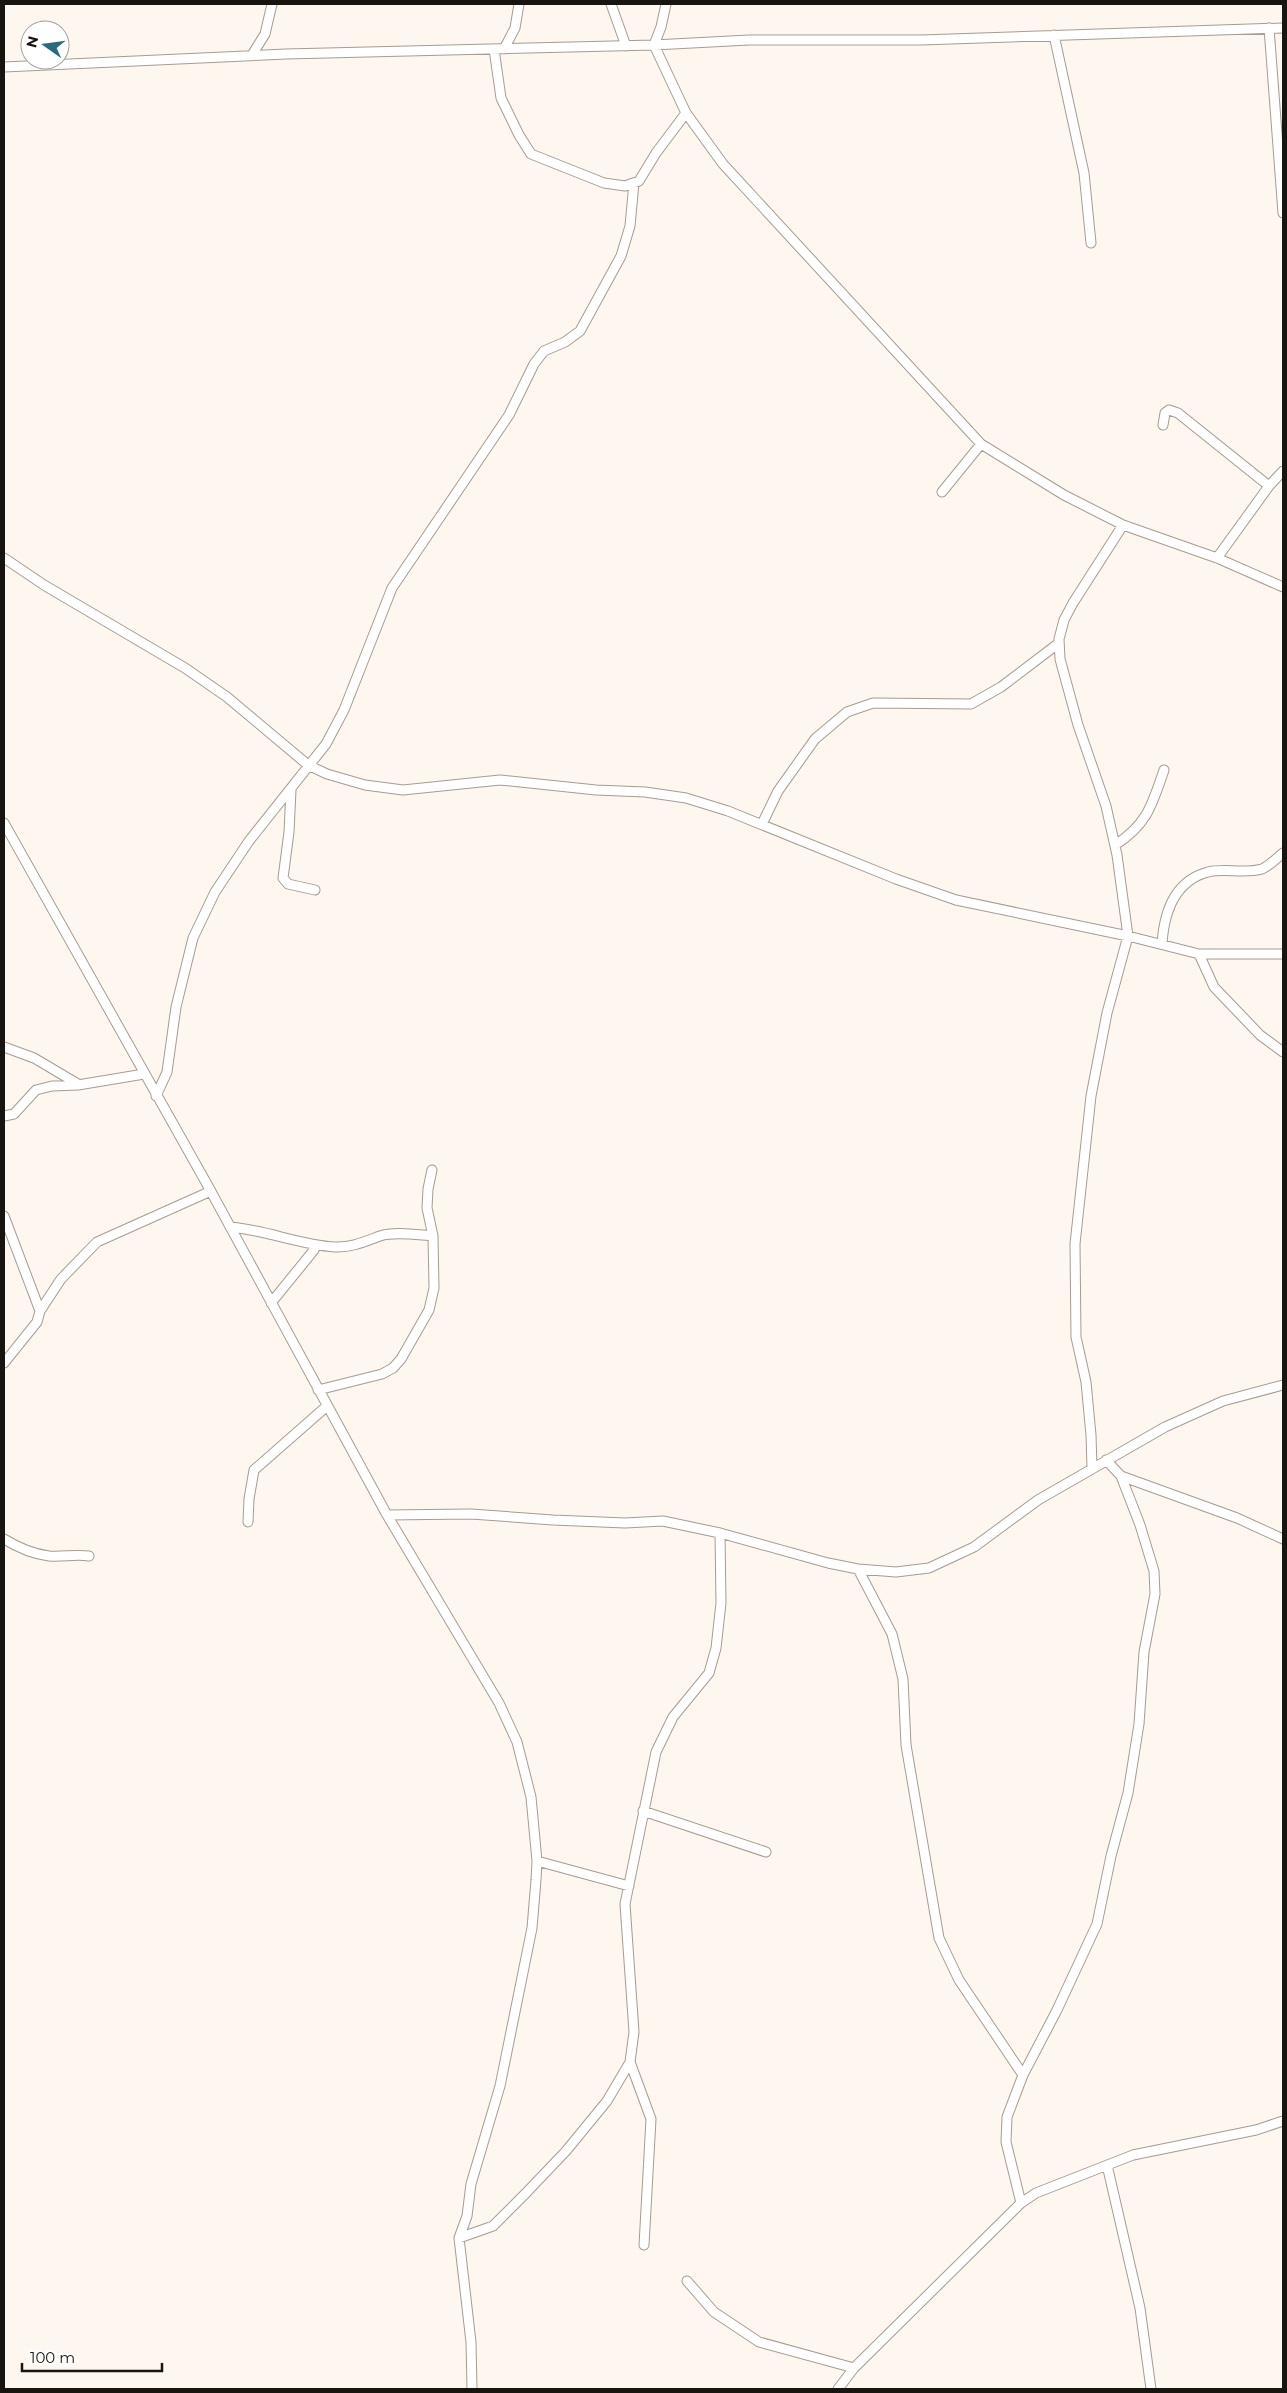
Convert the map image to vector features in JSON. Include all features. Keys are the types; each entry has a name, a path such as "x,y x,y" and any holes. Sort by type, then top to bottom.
{"street":[{"path":"252,55 265,34 272,4"},
{"path":"504,49 515,28 519,4"},
{"path":"611,4 626,46"},
{"path":"666,4 661,27 654,45 686,113 723,164 764,210 982,444 1064,495 1123,525 1217,558 1283,587"},
{"path":"1269,28 1283,213"},
{"path":"4,67 252,55 626,46 749,40 921,40 1283,28"},
{"path":"1054,35 1084,173 1091,242"},
{"path":"494,49 501,98 519,135 531,154 604,183 624,186 639,180 686,113"},
{"path":"156,1096 167,1072 176,1007 193,938 215,892 248,841 326,744 344,710 392,588 509,415 534,364 544,351 565,342 580,331 621,256 630,226 634,183"},
{"path":"1163,425 1165,413 1169,410 1178,413 1269,486"},
{"path":"942,492 982,444"},
{"path":"1217,558 1269,486 1283,471"},
{"path":"1092,1468 1086,1382 1076,1337 1075,1244 1091,1096 1107,1013 1128,936 1115,845 1106,806 1078,725 1062,669 1059,643 1064,620 1073,603 1123,525"},
{"path":"4,558 51,589 192,673 227,697 308,765 327,774 365,785 403,790 500,780 596,790 645,792 686,798 728,811 896,879 956,900 1128,936 1199,954 1283,954"},
{"path":"762,824 778,791 815,739 847,712 872,703 971,704 1002,687 1059,643"},
{"path":"1115,845 1131,835 1151,810 1164,770"},
{"path":"290,790 289,832 282,878 288,884 315,890"},
{"path":"4,823 211,1191 387,1515 498,1703 517,1742 531,1797 537,1861 532,1928 500,2086 471,2184 467,2216 459,2238 472,2342 472,2389"},
{"path":"1162,944 1163,922 1175,895 1188,881 1208,872 1263,868 1283,853"},
{"path":"1199,954 1214,988 1260,1034 1283,1052"},
{"path":"4,1048 34,1058 78,1085"},
{"path":"4,1116 14,1114 36,1090 52,1086 78,1085 144,1074"},
{"path":"318,1390 382,1374 401,1358 431,1303 434,1288 433,1236 428,1208 428,1189 432,1170"},
{"path":"4,1363 37,1322 40,1311 62,1279 97,1242 211,1191"},
{"path":"4,1216 7,1236 40,1311"},
{"path":"230,1227 271,1233 307,1242 313,1246 338,1248 367,1242 380,1236 433,1236"},
{"path":"271,1302 314,1250 313,1246"},
{"path":"387,1515 471,1514 553,1520 663,1521 720,1533 828,1563 858,1569 896,1572 929,1568 974,1547 1038,1500 1165,1427 1223,1401 1283,1385"},
{"path":"248,1522 249,1499 254,1470 327,1406"},
{"path":"1021,2203 1006,2142 1006,2117 1023,2075 1057,2010 1096,1924 1111,1856 1128,1793 1139,1724 1144,1652 1154,1594 1154,1571 1140,1525 1121,1476 1106,1460"},
{"path":"1121,1476 1237,1518 1283,1539"},
{"path":"459,2238 493,2226 566,2152 607,2101 630,2062 634,2032 625,1931 625,1904 656,1752 673,1717 710,1673 716,1648 721,1603 720,1533"},
{"path":"4,1539 22,1549 49,1556 76,1554 89,1556"},
{"path":"858,1569 892,1634 903,1679 906,1745 939,1938 959,1980 1023,2075"},
{"path":"643,1811 752,1845 766,1852"},
{"path":"537,1861 629,1886"},
{"path":"630,2062 651,2119 644,2246"},
{"path":"838,2389 854,2368 1021,2203 1036,2193 1133,2155 1256,2130 1283,2121"},
{"path":"1107,2165 1140,2308 1151,2389"},
{"path":"687,2281 714,2312 759,2342 854,2368"}]}
